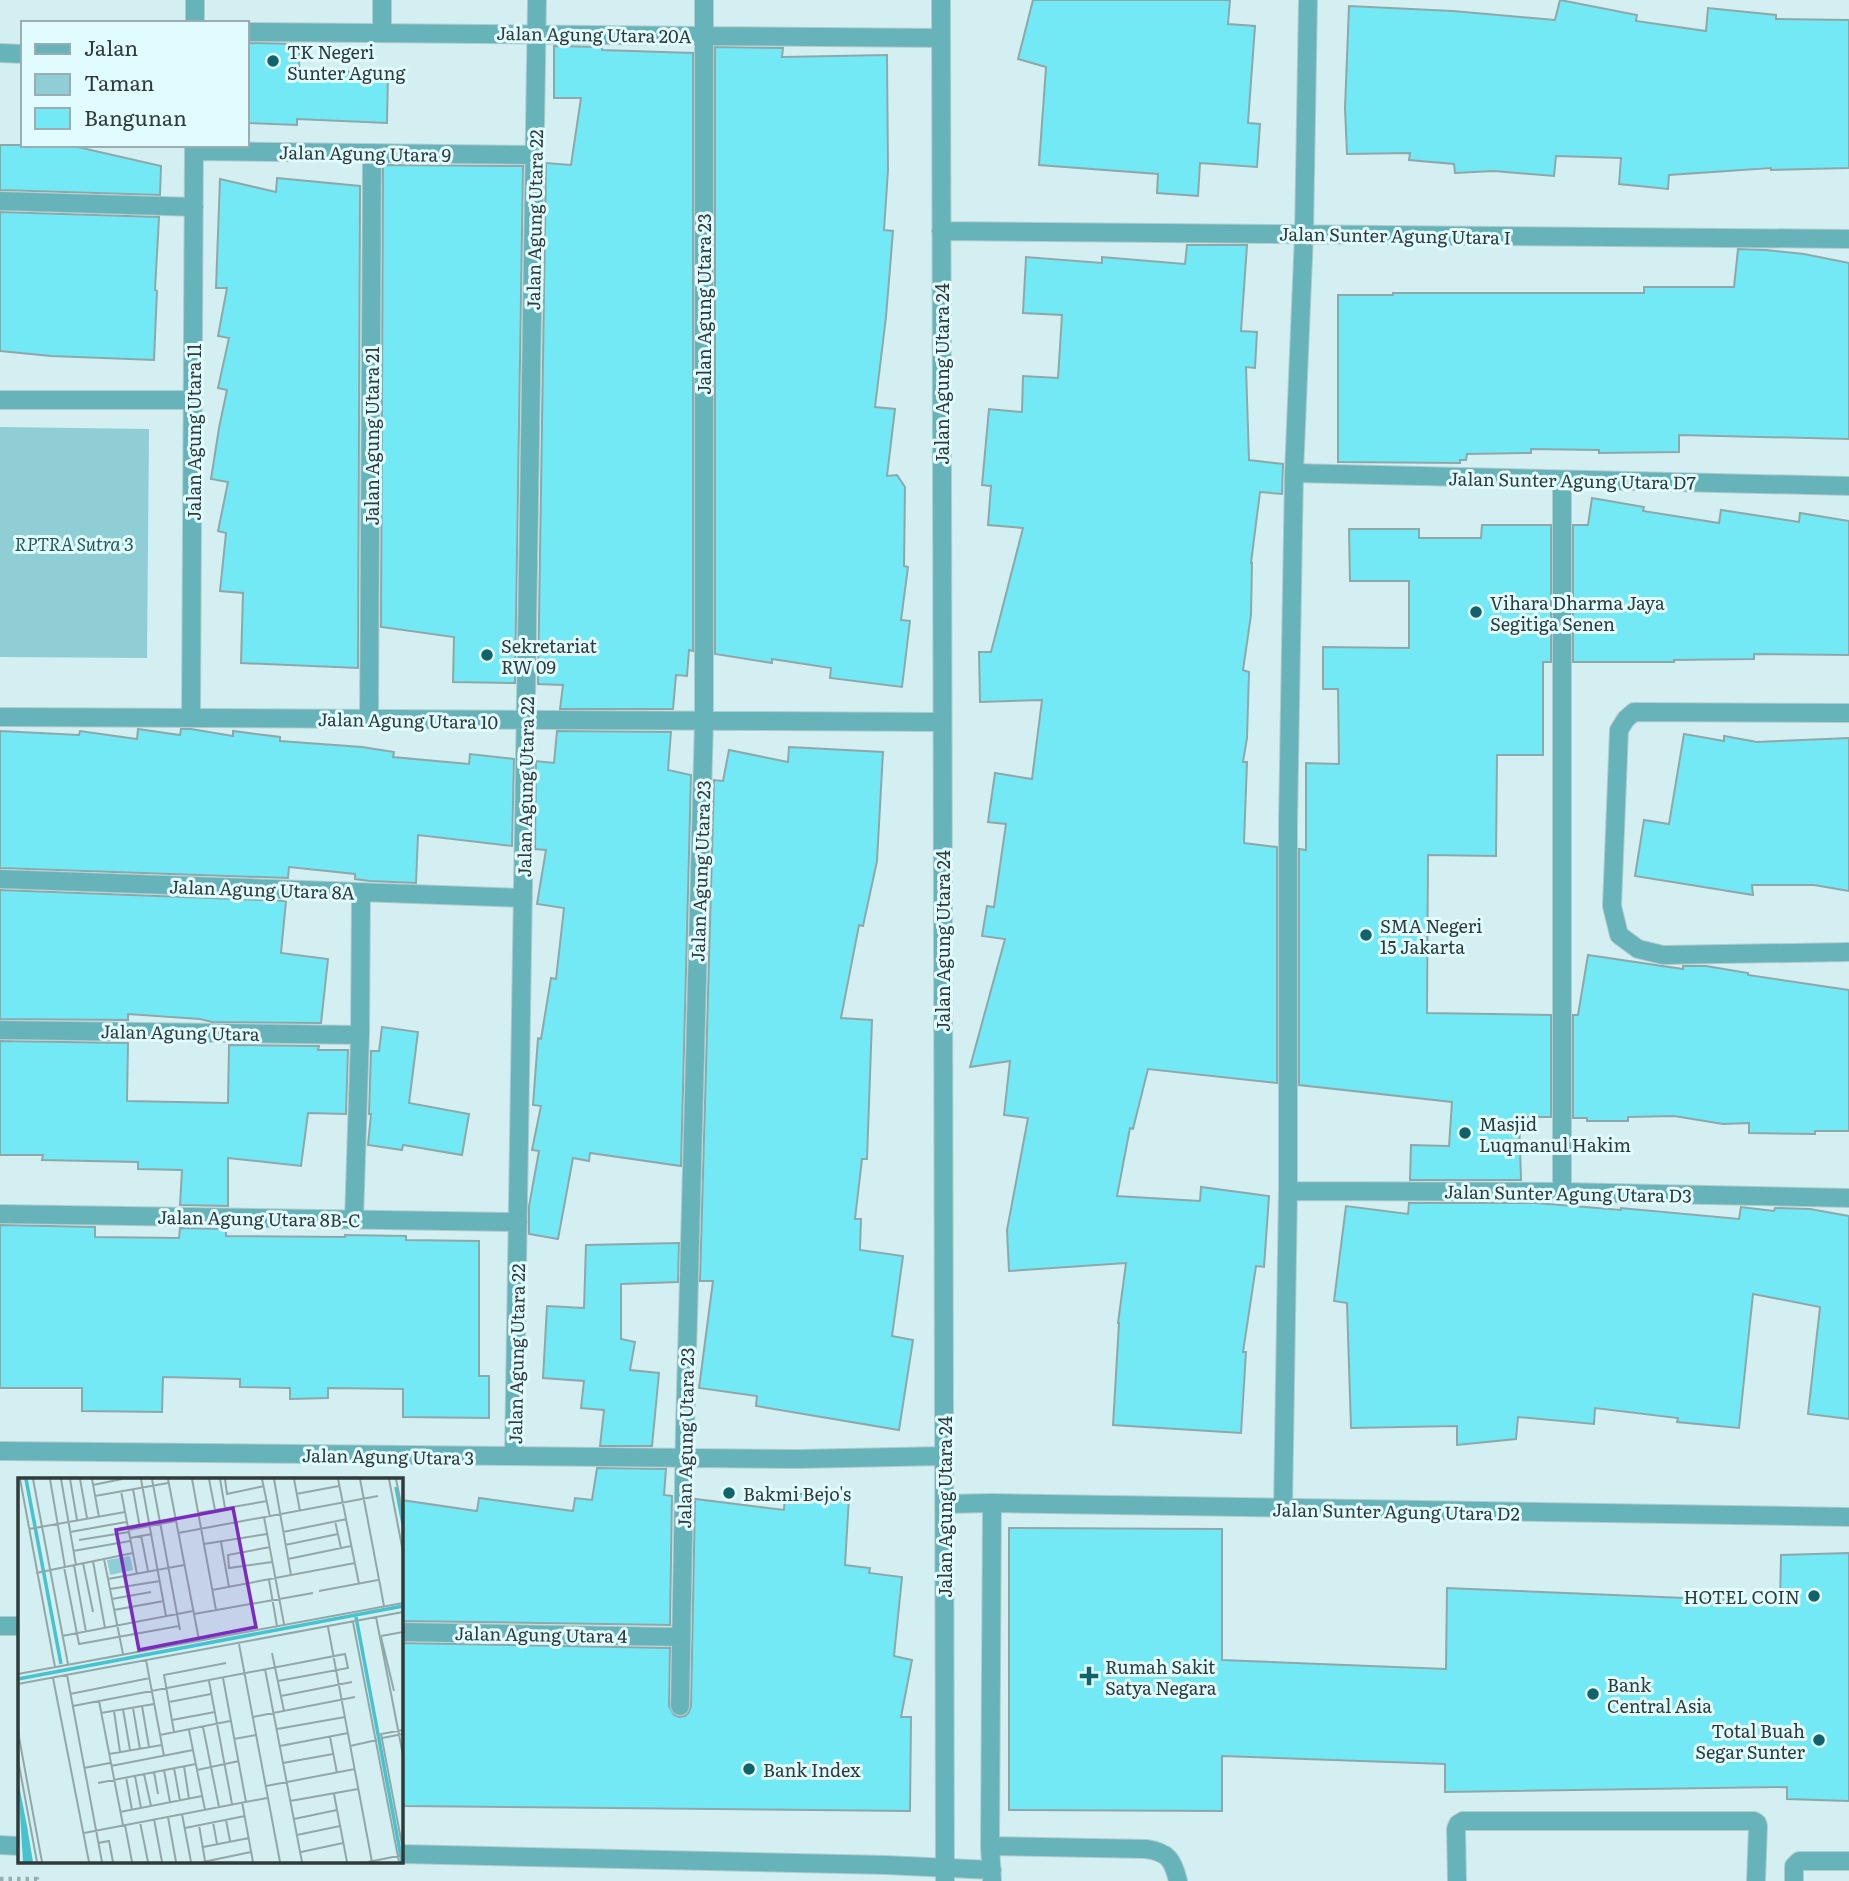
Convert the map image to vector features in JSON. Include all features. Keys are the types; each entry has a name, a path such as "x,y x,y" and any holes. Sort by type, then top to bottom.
{"street":[{"path":"195,0 195,21"},
{"path":"382,0 382,33"},
{"name":"Jalan Agung Utara 22","path":"514,1456 537,0"},
{"name":"Jalan Agung Utara 23","path":"680,1706 704,721 704,0"},
{"name":"Jalan Agung Utara 24","path":"941,0 945,1875"},
{"path":"1283,1509 1288,1191 1288,822 1294,473 1304,234 1308,0"},
{"name":"Jalan Agung Utara 20A","path":"248,32 940,38"},
{"path":"0,53 21,54"},
{"name":"Jalan Agung Utara 9","path":"194,148 536,155"},
{"name":"Jalan Agung Utara 11","path":"191,718 194,148"},
{"name":"Jalan Agung Utara 21","path":"369,719 372,153"},
{"path":"0,201 194,207"},
{"name":"Jalan Sunter Agung Utara I","path":"941,231 1849,239"},
{"path":"0,400 193,400"},
{"name":"Jalan Sunter Agung Utara D7","path":"1294,473 1849,485"},
{"path":"1562,480 1562,1192"},
{"path":"1849,713 1634,712 1619,730 1612,906 1619,935 1638,949 1663,955 1849,952"},
{"name":"Jalan Agung Utara 10","path":"0,717 941,722"},
{"name":"Jalan Agung Utara 8A","path":"0,879 523,898"},
{"path":"354,1220 362,892"},
{"name":"Jalan Agung Utara","path":"0,1030 360,1035"},
{"name":"Jalan Sunter Agung Utara D3","path":"1288,1191 1562,1192 1849,1198"},
{"name":"Jalan Agung Utara 8B-C","path":"0,1214 518,1222"},
{"name":"Jalan Agung Utara 3","path":"0,1451 798,1459 944,1456"},
{"name":"Jalan Sunter Agung Utara D2","path":"944,1503 1849,1517"},
{"path":"402,1854 886,1865 945,1875 992,1875 992,1503"},
{"path":"0,1626 18,1626"},
{"name":"Jalan Agung Utara 4","path":"402,1632 681,1637"},
{"path":"1458,1881 1456,1829 1463,1821 1754,1821 1758,1826 1756,1881"},
{"path":"0,1845 18,1846"},
{"path":"990,1846 1158,1851 1168,1857 1175,1866 1178,1881"},
{"path":"1794,1881 1794,1866 1799,1860 1849,1861"}],"path":[{"path":"0,1879 37,1881"}],"green space":[{"name":"RPTRA Sutra 3","path":"0,427 149,429 147,658 0,657"}],"building":[{"path":"1033,0 1230,0 1228,24 1255,26 1248,123 1260,124 1257,167 1200,163 1198,196 1157,193 1158,174 1039,165 1046,67 1018,59"},
{"path":"1560,0 1637,15 1636,21 1706,31 1708,8 1776,15 1776,19 1849,20 1849,168 1771,168 1669,175 1668,189 1619,184 1621,158 1556,156 1554,176 1494,171 1455,173 1454,164 1409,160 1410,153 1347,154 1345,108 1349,6 1555,20"},
{"path":"248,43 300,44 299,70 388,73 387,123 297,119 297,125 248,123"},
{"path":"554,46 693,53 693,651 689,650 687,676 676,675 673,709 560,709 563,685 538,684 546,163 571,165 581,98 554,98"},
{"path":"715,47 783,48 782,57 887,55 888,170 884,230 893,231 875,407 895,409 887,476 897,475 905,487 904,566 908,567 901,620 910,621 902,687 830,678 831,668 772,659 772,663 715,654"},
{"path":"0,145 78,147 161,166 160,195 0,190"},
{"path":"383,165 523,166 515,683 453,682 454,637 381,627"},
{"path":"277,178 360,186 358,668 241,663 243,593 220,591 226,533 218,531 228,482 211,479 227,390 218,388 229,338 218,336 227,288 216,288 220,179 276,192"},
{"path":"0,212 159,217 154,360 0,351"},
{"path":"1187,245 1247,245 1241,331 1257,332 1255,368 1246,367 1249,460 1283,464 1282,494 1260,492 1251,563 1251,615 1243,670 1249,672 1247,738 1243,762 1247,762 1244,843 1277,847 1277,1083 1148,1069 1133,1129 1130,1128 1117,1196 1200,1201 1201,1187 1269,1196 1264,1267 1256,1266 1243,1352 1246,1352 1241,1433 1113,1425 1118,1323 1126,1263 1009,1271 1007,1230 1028,1118 1004,1115 1010,1061 970,1067 1005,939 982,936 987,906 994,907 1006,824 988,822 995,773 1032,779 1042,700 980,702 979,652 991,652 1023,528 988,525 991,486 982,485 989,409 1022,412 1023,376 1058,378 1062,315 1023,313 1026,257 1102,263 1102,257 1185,264"},
{"path":"1738,249 1804,254 1849,263 1849,439 1679,435 1679,452 1599,453 1599,450 1531,449 1531,453 1467,454 1466,460 1460,460 1460,463 1338,462 1338,295 1644,293 1644,287 1734,287"},
{"path":"1592,498 1644,507 1643,511 1719,523 1721,510 1799,522 1800,513 1849,521 1849,655 1754,654 1754,659 1573,662 1573,525 1588,525"},
{"path":"1482,525 1551,525 1551,662 1543,662 1543,755 1497,755 1496,856 1428,855 1427,1013 1551,1015 1551,1117 1519,1117 1521,1180 1410,1180 1411,1145 1449,1146 1452,1102 1299,1085 1299,849 1306,850 1306,763 1339,764 1338,689 1323,689 1323,647 1409,648 1409,581 1350,581 1349,529 1419,529 1419,538 1481,538"},
{"path":"138,729 180,735 181,729 233,736 233,731 280,737 280,741 394,752 393,757 469,764 470,754 514,759 512,846 418,835 416,883 370,881 355,879 355,874 289,867 288,878 0,868 0,731 79,735 80,731 137,739"},
{"path":"557,731 671,732 668,770 691,775 681,1166 590,1153 589,1161 573,1158 558,1239 529,1234 529,1206 539,1151 532,1150 541,1106 533,1105 538,1038 541,1039 551,978 556,979 564,908 537,904 546,850 535,849 536,761 554,763"},
{"path":"1684,734 1724,741 1724,736 1757,742 1849,738 1849,891 1814,885 1752,885 1753,895 1635,876 1644,820 1669,824"},
{"path":"789,747 883,752 877,861 863,926 859,925 841,1018 872,1020 867,1159 862,1159 855,1219 861,1219 860,1250 903,1256 892,1336 913,1340 899,1430 756,1406 757,1396 699,1388 713,1281 700,1281 714,780 723,781 729,750 788,762"},
{"path":"0,890 286,901 281,953 328,959 321,1023 212,1022 128,1014 128,1020 0,1019"},
{"path":"1588,955 1683,969 1683,966 1706,966 1849,990 1849,1131 1815,1131 1815,1134 1749,1133 1749,1123 1723,1124 1674,1116 1628,1117 1628,1121 1587,1121 1587,1118 1573,1118 1573,1015 1578,1015"},
{"path":"382,1027 418,1032 409,1103 469,1114 462,1155 403,1145 402,1150 368,1145 371,1051 379,1051"},
{"path":"0,1041 128,1043 127,1101 228,1103 229,1045 319,1046 318,1050 348,1050 346,1114 308,1113 301,1166 228,1158 228,1206 180,1205 182,1170 138,1169 138,1162 42,1160 43,1155 0,1155"},
{"path":"1409,1203 1536,1203 1739,1219 1741,1207 1774,1211 1775,1208 1810,1209 1849,1216 1849,1419 1808,1414 1820,1307 1753,1294 1739,1428 1677,1422 1678,1418 1595,1408 1594,1424 1518,1417 1516,1439 1457,1445 1457,1426 1351,1428 1347,1303 1334,1301 1346,1206 1408,1214"},
{"path":"0,1225 95,1227 95,1237 179,1238 180,1228 226,1229 226,1236 406,1236 406,1240 479,1241 479,1376 489,1376 489,1418 403,1417 403,1389 328,1388 328,1398 290,1399 290,1388 240,1387 240,1379 163,1377 162,1412 82,1411 82,1388 0,1388"},
{"path":"679,1243 678,1282 621,1284 621,1339 635,1342 630,1370 659,1373 652,1446 600,1446 604,1410 581,1408 584,1381 543,1378 547,1306 584,1308 586,1245"},
{"path":"597,1468 666,1469 664,1495 672,1496 670,1625 402,1621 402,1500 477,1511 479,1498 573,1511 575,1498 592,1500"},
{"path":"785,1493 849,1497 845,1565 870,1568 869,1573 902,1577 894,1656 912,1660 901,1717 911,1717 910,1811 402,1806 402,1643 670,1648 669,1706 674,1715 685,1716 691,1706 695,1499 784,1510"},
{"path":"1009,1528 1222,1529 1222,1660 1446,1669 1447,1588 1780,1602 1781,1555 1849,1553 1849,1801 1787,1799 1787,1787 1445,1792 1445,1764 1222,1756 1222,1811 1009,1810"}],"place":[{"name":"TK Negeri Sunter Agung","path":"273,61"},
{"name":"Vihara Dharma Jaya Segitiga Senen","path":"1476,612"},
{"name":"Sekretariat RW 09","path":"487,655"},
{"name":"SMA Negeri 15 Jakarta","path":"1366,935"},
{"name":"Masjid Luqmanul Hakim","path":"1465,1133"},
{"name":"Bakmi Bejo's","path":"729,1493"},
{"name":"HOTEL COIN","path":"1814,1596"},
{"name":"Rumah Sakit Satya Negara","path":"1089,1676"},
{"name":"Bank Central Asia","path":"1593,1694"},
{"name":"Total Buah Segar Sunter","path":"1819,1740"},
{"name":"Bank Index","path":"749,1769"}]}
